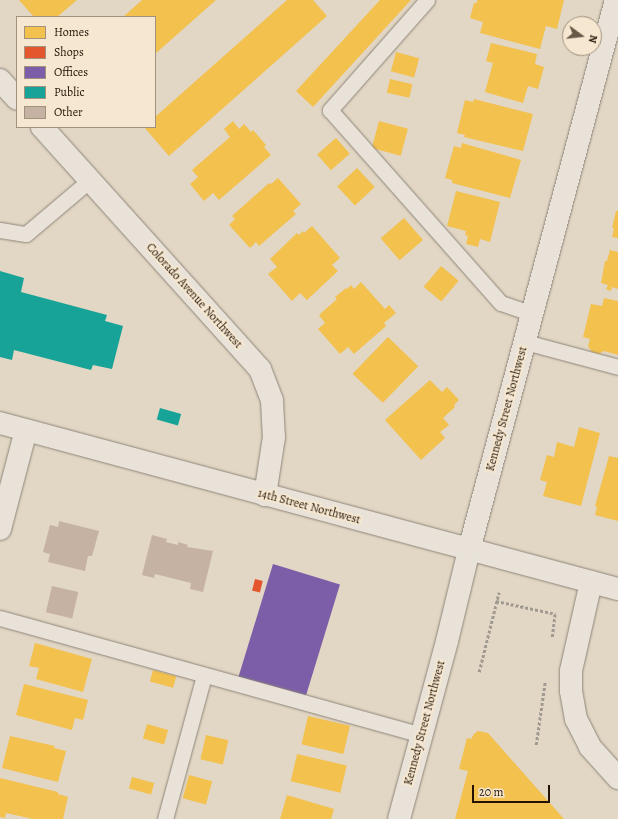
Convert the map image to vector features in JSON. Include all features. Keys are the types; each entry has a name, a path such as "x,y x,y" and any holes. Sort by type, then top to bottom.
{"street":[{"name":"Kennedy Street Northwest","path":"398,819 447,642 469,550 616,0"},
{"path":"0,80 16,98"},
{"name":"Colorado Avenue Northwest","path":"43,128 260,369 272,401 274,437 266,495"},
{"name":"14th Street Northwest","path":"0,423 618,589"},
{"path":"0,529 26,430"},
{"path":"591,582 571,671 572,691 576,719 590,747 618,778"}],"lane":[{"path":"427,0 330,110 501,303 533,314"},
{"path":"0,230 26,234 90,180"},
{"path":"525,342 618,367"},
{"path":"0,618 421,735"},
{"path":"165,819 204,675"}],"path":[{"path":"479,672 499,592"},
{"path":"496,602 559,615"}],"building: Homes":[{"path":"19,0 77,0 58,16 33,16"},
{"path":"142,0 216,0 156,53 156,16 124,16"},
{"path":"287,0 313,0 327,16 169,156 145,128 156,128 156,116"},
{"path":"380,0 411,0 313,107 296,91"},
{"path":"477,0 564,0 557,29 546,26 540,49 480,33 483,22 470,18 474,3 477,3"},
{"path":"491,43 537,54 535,64 544,67 538,89 528,86 523,103 485,92 493,63 486,61"},
{"path":"396,52 419,58 414,78 391,71"},
{"path":"390,79 412,84 409,98 387,93"},
{"path":"474,99 533,114 523,151 464,137 465,135 457,133 465,100 473,102"},
{"path":"233,121 239,129 244,124 251,132 253,130 266,145 264,147 271,155 219,200 213,193 204,201 190,184 198,177 192,170 230,137 224,129"},
{"path":"379,121 408,129 401,156 372,148"},
{"path":"336,138 350,154 331,170 317,154"},
{"path":"462,143 521,160 510,198 452,183 452,180 445,178 454,146 461,148"},
{"path":"357,168 375,187 355,205 337,186"},
{"path":"278,178 301,204 293,211 296,214 259,246 256,242 250,248 229,225 235,219 232,216 269,183 271,184"},
{"path":"456,191 500,202 490,242 480,239 478,247 466,244 468,236 465,235 466,231 447,226"},
{"path":"616,211 618,211 618,238 612,237 614,228 612,228"},
{"path":"404,218 423,240 400,260 381,238"},
{"path":"312,226 340,258 332,265 338,271 307,300 300,293 292,301 268,274 277,267 270,259 297,233 299,235 303,231 304,233"},
{"path":"610,250 618,252 618,289 612,287 611,291 606,289 608,285 601,283 605,261 607,261"},
{"path":"441,266 459,281 441,301 424,287"},
{"path":"361,282 385,309 389,305 396,313 384,323 386,326 354,354 348,347 340,354 318,329 325,323 319,315 337,299 335,297 346,288 347,289 351,285 354,289"},
{"path":"604,298 618,301 618,355 604,351 599,354 592,352 588,346 590,339 583,337 591,304 602,306"},
{"path":"388,337 418,366 383,403 353,374"},
{"path":"430,380 442,392 447,387 459,400 454,405 455,407 443,418 449,425 440,432 445,438 421,460 385,420"},
{"path":"579,427 600,433 581,506 543,496 547,482 540,480 547,455 554,457 557,442 574,447"},
{"path":"609,456 618,458 618,521 595,515 597,507 595,506"},
{"path":"35,643 92,659 83,692 36,679 39,668 29,666"},
{"path":"153,670 176,676 173,688 150,682"},
{"path":"24,684 88,700 83,720 75,718 72,730 16,715"},
{"path":"308,716 350,726 343,754 301,744"},
{"path":"147,724 168,730 164,744 143,738"},
{"path":"478,731 488,733 564,819 455,819 468,771 459,769 467,738 471,739"},
{"path":"206,735 228,740 223,765 200,759"},
{"path":"10,736 55,746 54,748 66,751 58,782 2,768"},
{"path":"297,754 347,765 340,793 291,781"},
{"path":"189,775 212,781 206,804 183,798"},
{"path":"132,777 154,783 151,795 129,789"},
{"path":"0,778 58,792 58,794 68,797 63,819 33,819 6,813 5,818 0,817"},
{"path":"287,795 334,809 331,819 280,819"}],"building: Shops":[{"path":"255,579 263,581 260,593 252,591"}],"building: Offices":[{"path":"273,564 340,584 305,697 239,677"}],"building: Public":[{"path":"0,271 24,278 21,292 107,315 105,321 123,326 112,369 93,365 91,370 14,350 12,360 0,357"},
{"path":"160,408 181,414 178,426 157,420"}],"building: Other":[{"path":"59,521 99,531 92,556 88,556 85,571 48,562 50,554 43,552 50,525 58,527"},
{"path":"152,535 167,539 166,542 178,545 178,542 188,545 187,547 213,551 203,592 190,589 191,583 155,574 154,578 142,575"},
{"path":"52,586 78,592 72,618 46,612"}]}
